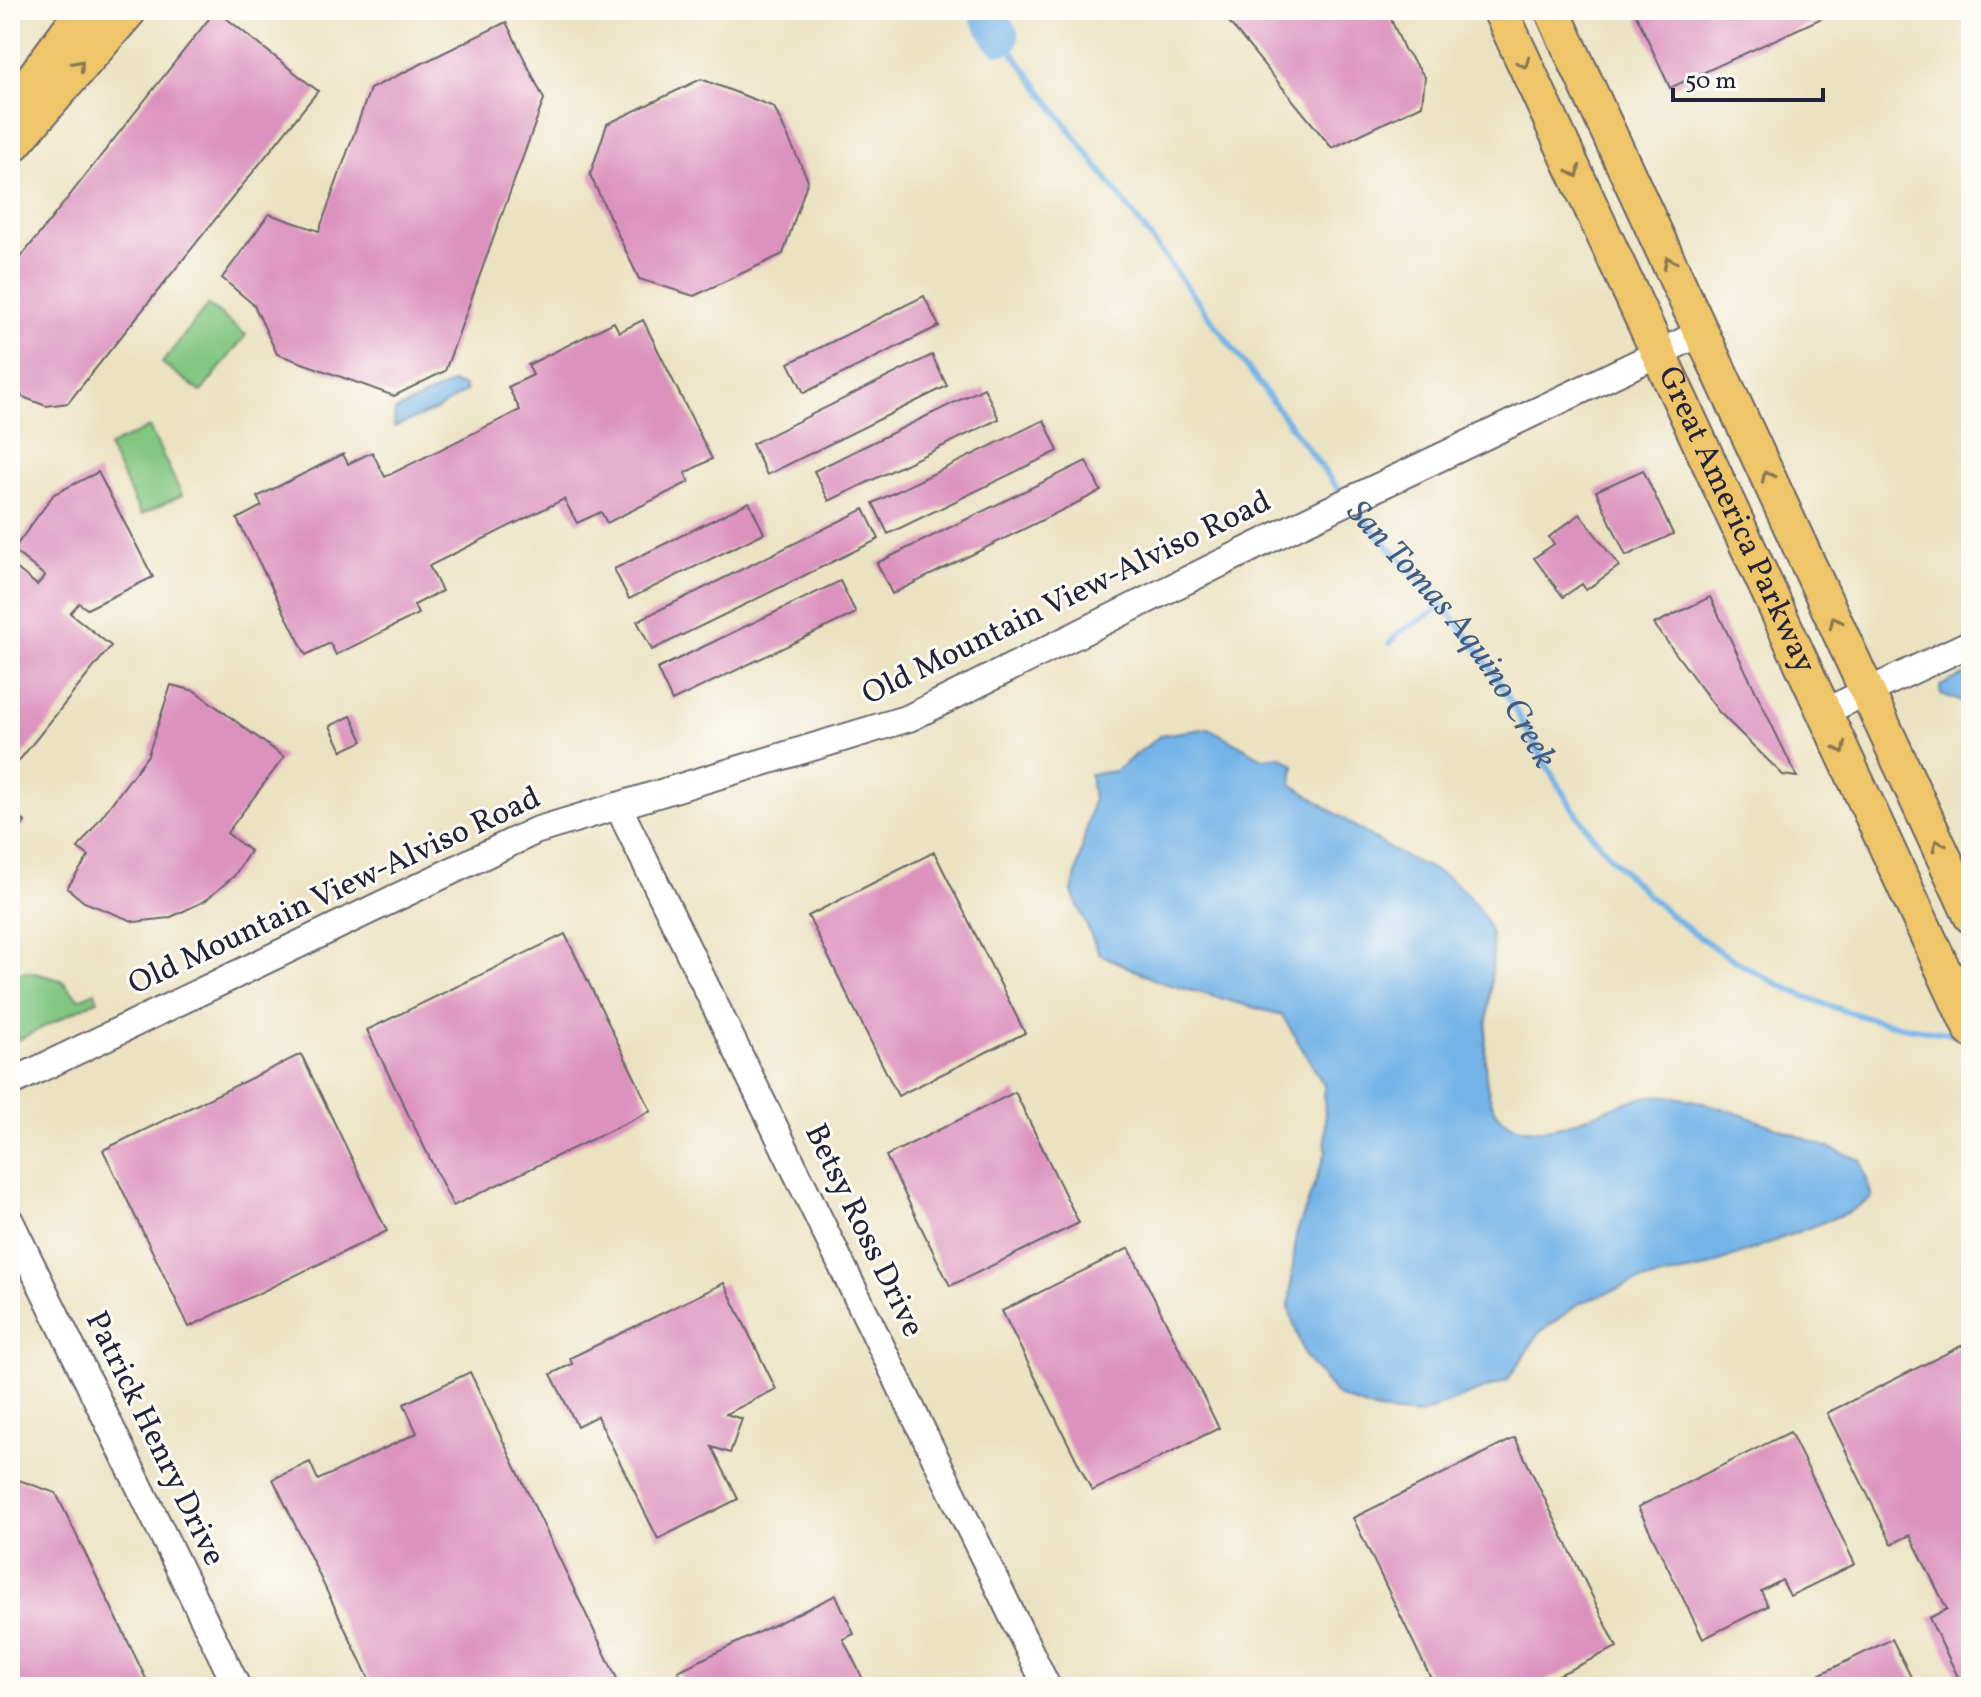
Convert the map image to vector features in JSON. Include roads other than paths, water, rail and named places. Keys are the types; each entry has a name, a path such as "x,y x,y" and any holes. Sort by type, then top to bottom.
{"highway":[{"path":"10,114 86,10"},
{"path":"10,145 127,10"}],"main road":[{"name":"Great America Parkway","path":"1500,10 1971,1030"},
{"name":"Great America Parkway","path":"1552,10 1971,916"}],"street":[{"name":"Old Mountain View-Alviso Road","path":"10,1083 535,831 909,718 1296,526 1701,333"},
{"path":"1824,712 1971,643"},
{"name":"Betsy Ross Drive","path":"618,806 1047,1687"},
{"name":"Patrick Henry Drive","path":"10,1221 237,1687"}],"water":[{"path":"452,383 464,386 466,391 436,410 394,427 395,411"},
{"path":"1971,671 1971,698 1962,701 1941,694 1940,686"},
{"path":"1209,728 1263,758 1280,756 1294,765 1292,784 1394,851 1448,878 1474,903 1485,919 1491,936 1485,1067 1488,1092 1497,1112 1512,1125 1545,1129 1652,1096 1698,1102 1756,1120 1861,1160 1872,1198 1849,1212 1702,1269 1633,1283 1580,1303 1539,1333 1508,1380 1418,1415 1377,1411 1337,1396 1304,1355 1289,1309 1296,1235 1326,1152 1324,1085 1282,1015 1160,982 1099,954 1072,892 1093,800 1090,774 1115,771 1161,735"}],"waterway":[{"name":"San Tomas Aquino Creek","path":"985,10 1001,37"},
{"name":"San Tomas Aquino Creek","path":"1001,37 1343,496"},
{"name":"San Tomas Aquino Creek","path":"1353,507 1463,630 1503,688 1574,810 1609,855 1649,896 1694,933 1742,965 1794,991 1848,1012 1903,1026 1959,1034"},
{"path":"1390,643 1400,632 1442,607"}]}
